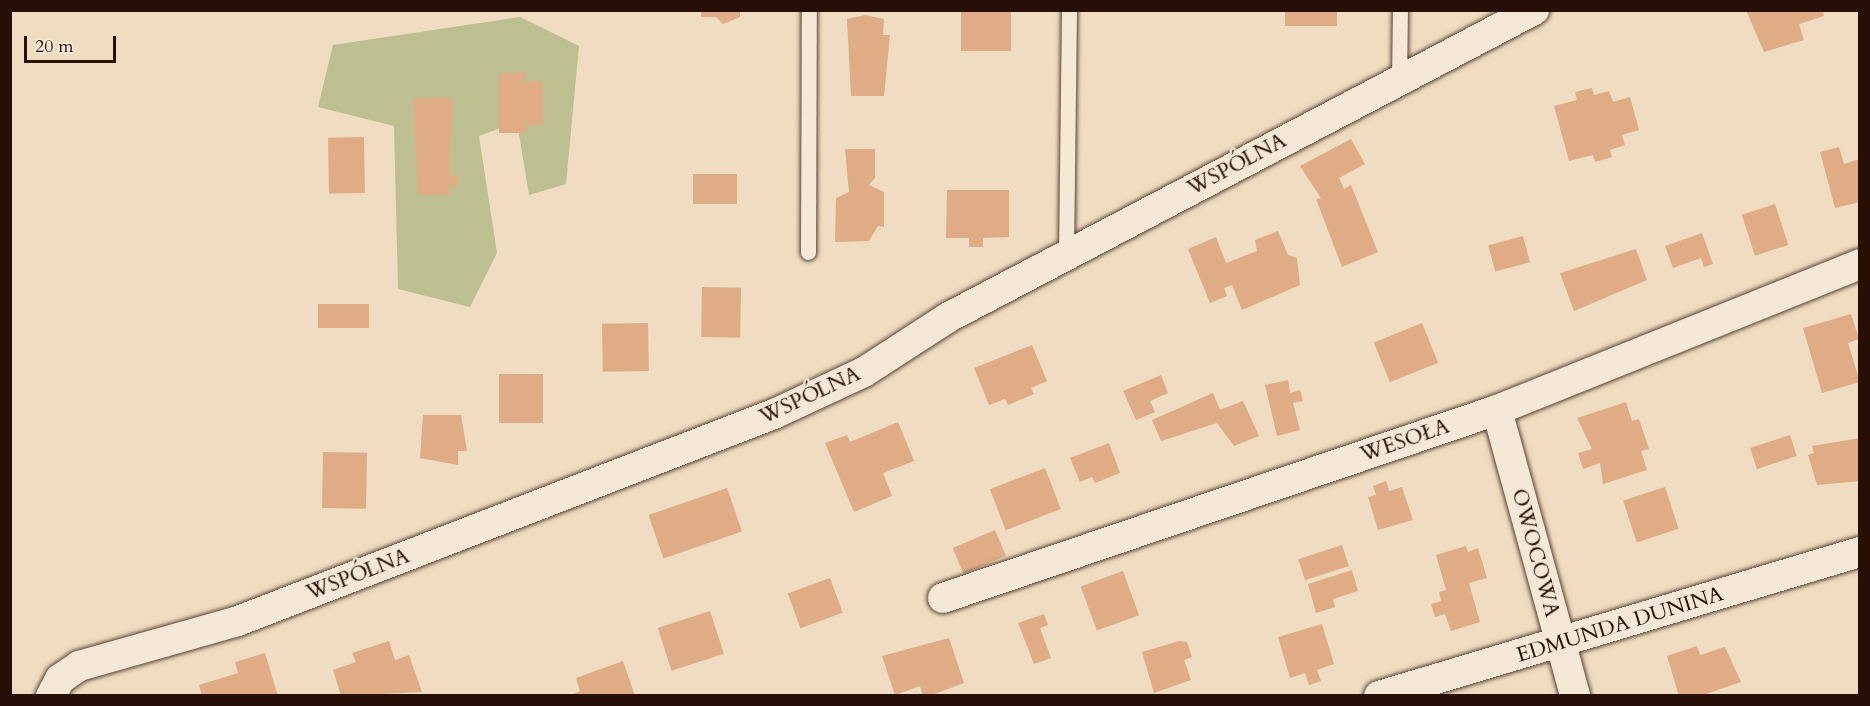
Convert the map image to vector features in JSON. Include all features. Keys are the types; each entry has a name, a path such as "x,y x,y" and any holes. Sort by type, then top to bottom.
{"street":[{"name":"WSPÓLNA","path":"51,696 60,679 79,666 238,621 774,414 864,372 949,317 1534,10"},
{"name":"WESOŁA","path":"943,598 1497,410 1860,264"},
{"name":"OWOCOWA","path":"1497,410 1575,696"},
{"name":"EDMUNDA DUNINA","path":"1379,696 1860,552"}],"lane":[{"path":"808,252 809,10"},
{"path":"1066,255 1069,10"},
{"path":"1400,10 1400,80"}],"green space":[{"path":"520,17 579,46 566,184 529,195 517,122 479,136 497,253 470,307 398,289 394,126 318,107 333,45"}],"building":[{"path":"701,10 740,10 740,17 723,24 716,17 701,17"},
{"path":"961,10 1011,10 1011,51 961,51"},
{"path":"1285,10 1337,10 1337,26 1285,26"},
{"path":"1746,10 1823,10 1824,16 1799,24 1804,40 1764,52"},
{"path":"865,15 884,19 883,35 890,35 884,96 851,96 847,19"},
{"path":"525,72 525,81 543,81 543,125 527,125 527,133 499,133 499,73"},
{"path":"1592,88 1594,95 1609,91 1613,102 1630,97 1639,130 1622,135 1625,145 1610,150 1612,157 1595,162 1593,155 1569,161 1554,106 1577,100 1575,92"},
{"path":"413,98 453,98 449,175 458,175 458,186 449,185 449,195 418,195"},
{"path":"364,137 365,193 329,194 328,138"},
{"path":"1351,139 1365,164 1339,178 1344,189 1351,185 1378,252 1342,267 1316,199 1321,198 1300,166"},
{"path":"1839,147 1844,164 1860,159 1860,202 1835,208 1820,152"},
{"path":"845,149 875,149 875,178 869,185 884,192 884,227 878,226 869,241 835,242 836,198 849,192"},
{"path":"693,174 737,174 737,204 693,204"},
{"path":"947,190 1009,190 1009,237 983,238 983,247 969,247 969,238 946,238"},
{"path":"1775,204 1788,245 1755,256 1742,215"},
{"path":"1278,231 1288,255 1297,258 1300,285 1242,310 1232,285 1224,288 1227,296 1210,303 1188,249 1216,237 1226,263 1257,251 1255,240"},
{"path":"1702,233 1713,264 1704,267 1701,258 1673,268 1665,246"},
{"path":"1523,236 1530,262 1495,271 1488,245"},
{"path":"1636,249 1647,280 1574,311 1560,273"},
{"path":"702,287 741,288 740,338 701,337"},
{"path":"318,304 369,304 369,328 318,328"},
{"path":"1851,314 1859,339 1848,343 1860,382 1822,393 1803,328"},
{"path":"648,323 649,371 603,372 602,324"},
{"path":"1422,323 1438,363 1390,382 1374,342"},
{"path":"1032,345 1047,381 1031,388 1034,394 1008,405 1005,399 989,405 974,368"},
{"path":"499,374 543,374 543,423 499,423"},
{"path":"1161,375 1168,393 1150,401 1155,412 1136,420 1123,391"},
{"path":"1288,380 1290,393 1300,390 1303,401 1293,403 1300,430 1277,436 1265,385"},
{"path":"1213,393 1220,410 1243,401 1259,436 1234,446 1217,423 1161,441 1152,420"},
{"path":"1626,402 1632,421 1639,419 1649,449 1641,451 1647,470 1603,484 1600,463 1583,469 1578,453 1592,449 1577,418"},
{"path":"423,415 461,415 467,451 458,451 458,465 420,458"},
{"path":"898,422 914,461 883,473 892,496 854,512 825,443 847,435 850,442"},
{"path":"1790,435 1797,456 1757,469 1750,448"},
{"path":"1860,438 1860,481 1817,485 1808,455 1814,453 1812,446"},
{"path":"1109,443 1120,473 1095,483 1092,477 1080,482 1070,458"},
{"path":"323,452 367,453 366,509 322,508"},
{"path":"1045,468 1061,509 1006,530 990,489"},
{"path":"1386,481 1389,491 1402,487 1413,520 1378,530 1368,497 1376,495 1373,486"},
{"path":"1665,487 1679,529 1637,542 1623,501"},
{"path":"727,488 742,531 663,559 649,515"},
{"path":"995,530 1006,556 964,574 953,548"},
{"path":"1342,545 1349,566 1305,580 1298,559"},
{"path":"1466,546 1468,552 1478,548 1487,578 1469,583 1480,622 1451,631 1445,614 1435,617 1431,604 1441,601 1439,592 1446,590 1436,555"},
{"path":"1352,570 1358,591 1333,599 1335,607 1316,613 1308,584"},
{"path":"1123,571 1139,615 1097,631 1081,586"},
{"path":"830,578 843,613 800,628 788,593"},
{"path":"710,611 724,654 672,671 658,628"},
{"path":"1044,614 1048,625 1040,628 1051,658 1034,664 1018,623"},
{"path":"1322,624 1334,664 1317,670 1321,681 1309,685 1305,673 1290,678 1278,637"},
{"path":"949,638 964,683 929,696 923,696 920,686 895,695 882,656"},
{"path":"389,641 395,660 409,655 422,692 341,696 333,670 356,662 352,653"},
{"path":"1179,641 1187,642 1192,657 1184,660 1191,680 1154,693 1142,652"},
{"path":"1697,646 1700,655 1725,647 1741,682 1700,696 1679,696 1667,656"},
{"path":"265,653 278,696 202,696 199,685 238,673 235,662"},
{"path":"623,661 635,696 569,696 580,691 576,678"}]}
